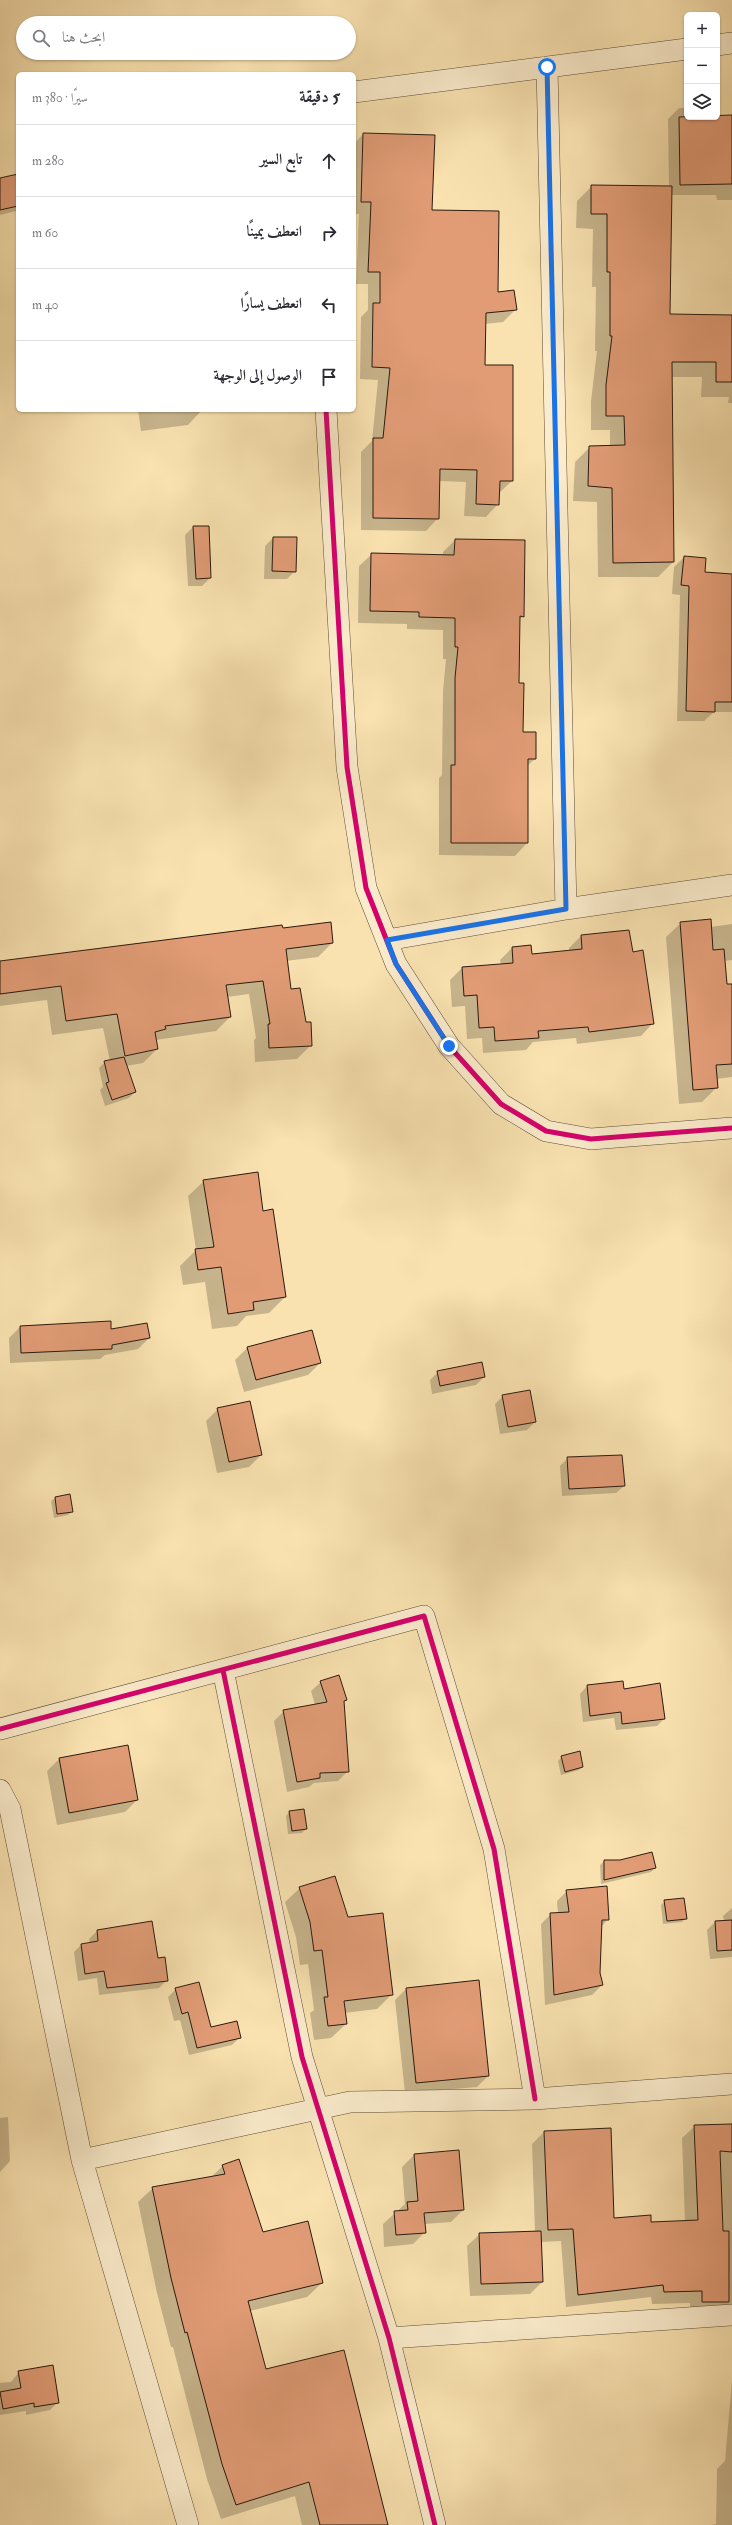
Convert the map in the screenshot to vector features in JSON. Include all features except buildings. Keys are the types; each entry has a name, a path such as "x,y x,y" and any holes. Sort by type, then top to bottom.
{"street":[{"path":"720,45 732,43"},
{"path":"356,92 684,49"},
{"path":"547,67 566,909"},
{"path":"326,412 347,767 366,888 396,964 449,1046 501,1104 546,1132 592,1140 732,1128"},
{"path":"387,940 566,909 732,885"},
{"path":"0,1730 424,1616 494,1849 535,2099"},
{"path":"223,1670 302,2057 389,2338 435,2525"},
{"path":"0,1790 10,1809 82,2160 188,2525"},
{"path":"82,2160 350,2102 535,2099 732,2084"},
{"path":"389,2338 732,2315"}],"cycle path":[{"path":"326,412 347,767 366,888 396,964 449,1046 501,1104 546,1131 591,1139 732,1128"},
{"path":"0,1729 424,1616 494,1849 535,2099"},
{"path":"223,1670 302,2057 389,2338 435,2525"}],"route":[{"path":"449,1046 396,964 387,940 566,909 547,67"}]}
